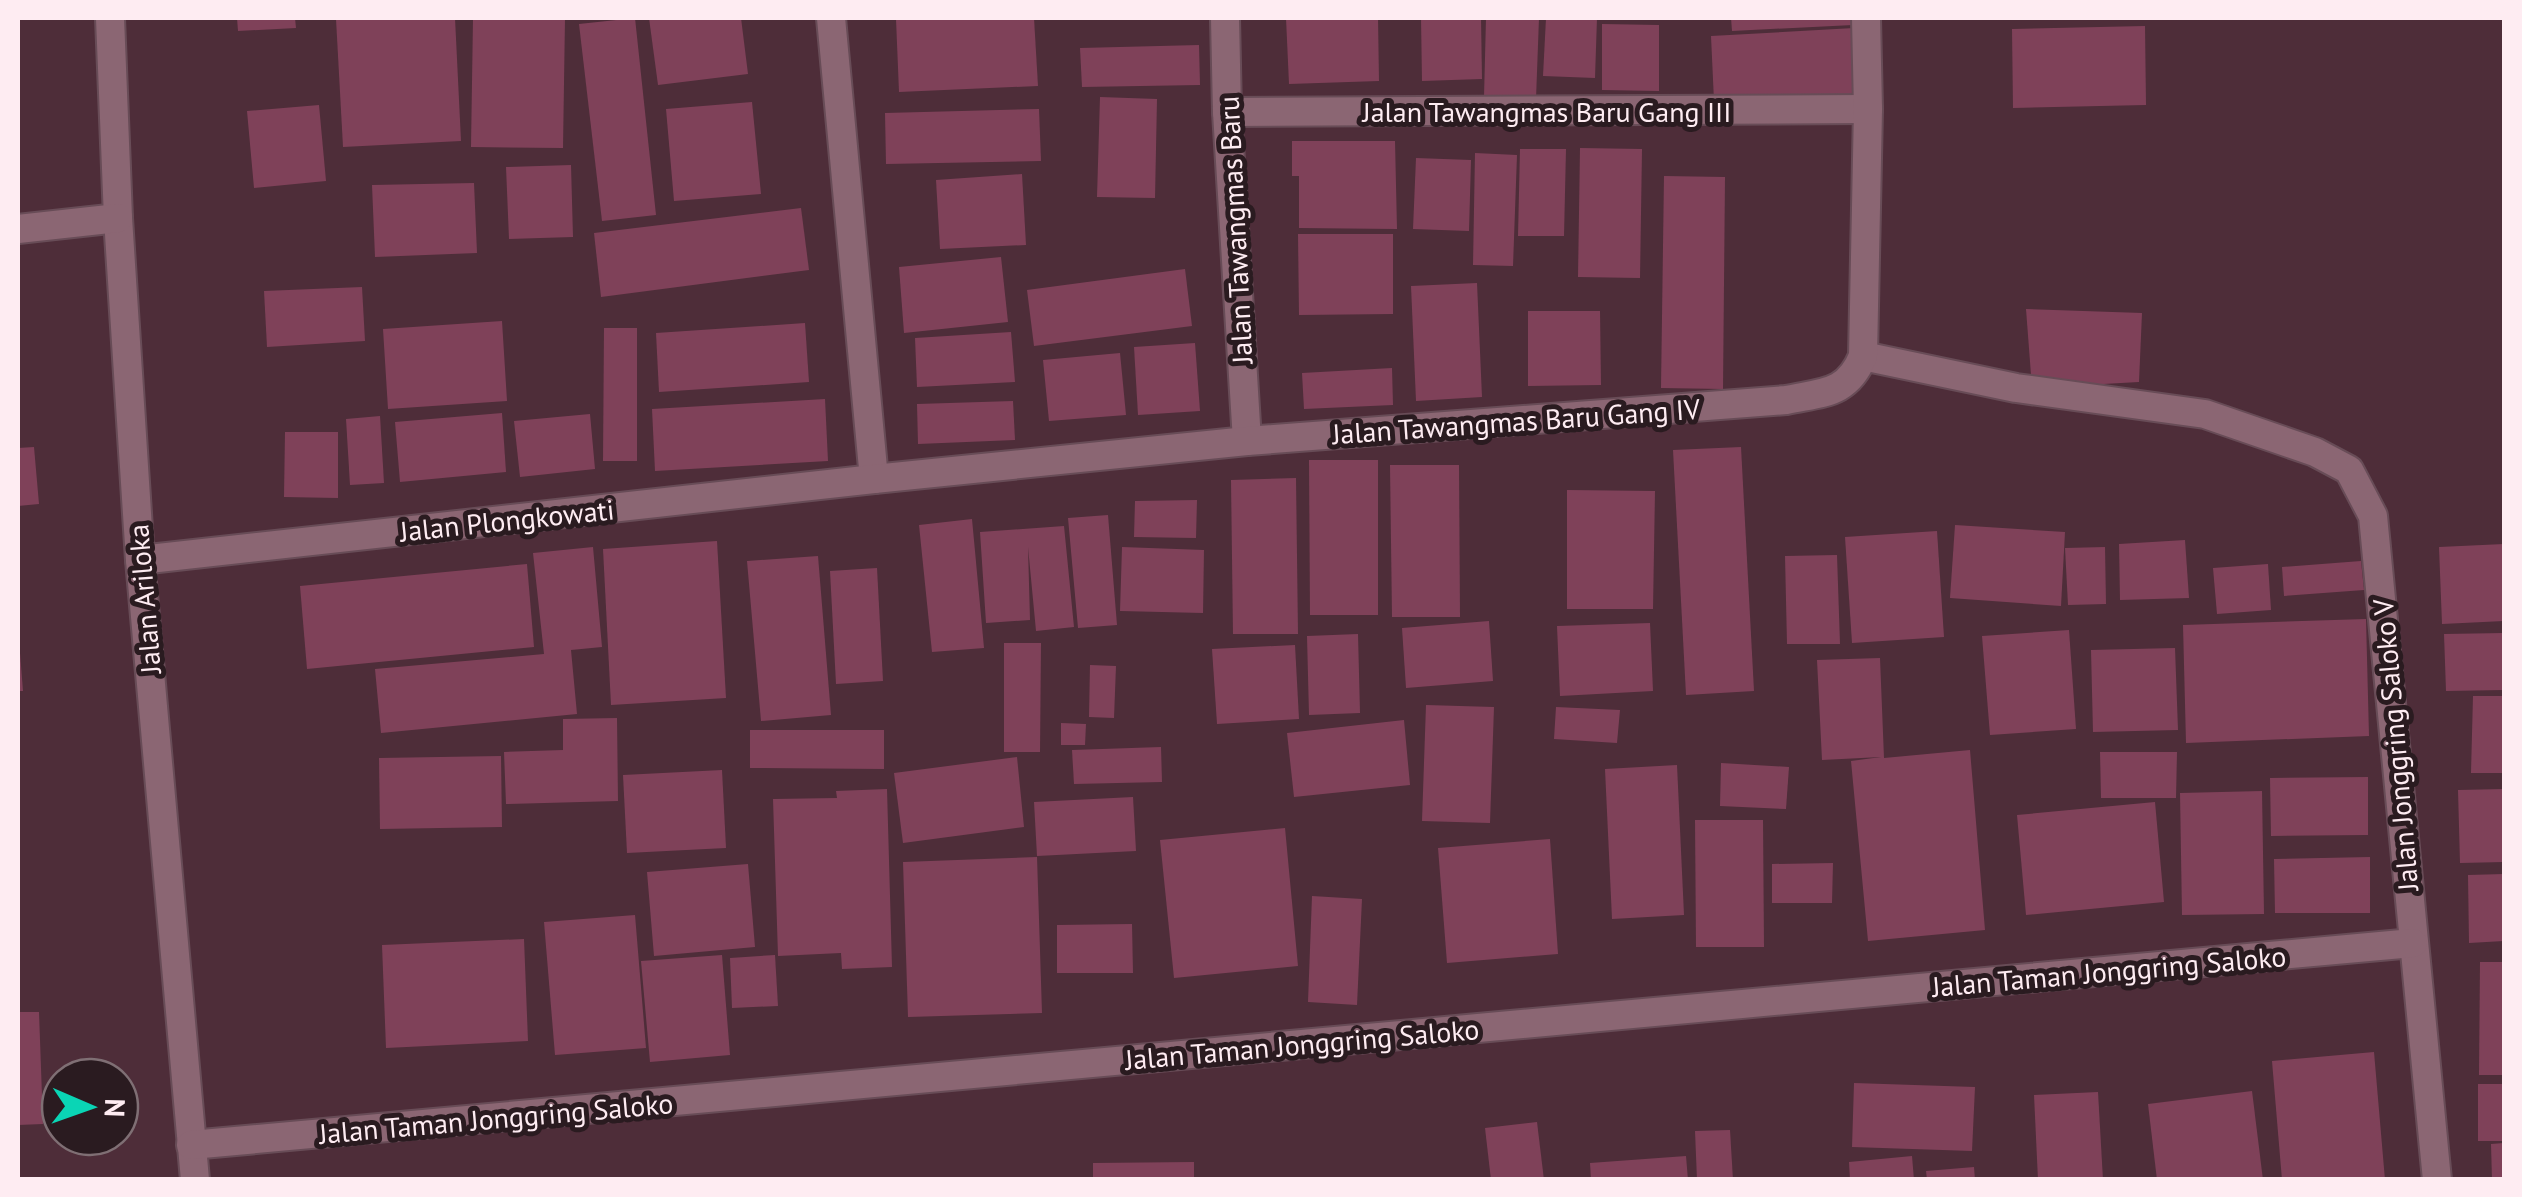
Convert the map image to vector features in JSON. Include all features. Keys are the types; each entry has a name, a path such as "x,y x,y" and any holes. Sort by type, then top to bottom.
{"street":[{"name":"Jalan Ariloka","path":"110,18 118,218 140,560 195,1180"},
{"path":"831,18 874,479"},
{"name":"Jalan Tawangmas Baru","path":"1224,18 1247,442"},
{"path":"1863,356 1866,18"},
{"name":"Jalan Tawangmas Baru Gang III","path":"1227,112 1868,109"},
{"path":"18,229 118,218"},
{"name":"Jalan Tawangmas Baru Gang IV","path":"1247,442 1786,400 1834,390 1854,376 1863,356"},
{"name":"Jalan Jonggring Saloko V","path":"1863,356 2016,388 2205,414 2315,452 2349,470 2373,516 2436,1180"},
{"name":"Jalan Plongkowati","path":"140,560 1247,442"},
{"name":"Jalan Taman Jonggring Saloko","path":"191,1146 2414,943"}],"building":[{"path":"237,18 295,18 296,28 238,31"},
{"path":"455,18 461,141 343,147 336,19"},
{"path":"473,18 565,18 563,148 471,147"},
{"path":"635,18 656,215 602,221 579,24"},
{"path":"649,18 741,18 748,74 658,85"},
{"path":"1034,18 1038,86 899,92 896,19"},
{"path":"1286,18 1378,18 1379,81 1289,84"},
{"path":"1421,18 1481,18 1482,79 1422,81"},
{"path":"1486,18 1539,18 1536,99 1484,97"},
{"path":"1546,18 1597,18 1595,78 1543,76"},
{"path":"1731,18 1852,18 1853,25 1732,31"},
{"path":"1602,24 1659,25 1659,91 1602,90"},
{"path":"2145,26 2146,105 2013,108 2012,29"},
{"path":"1854,28 1857,94 1714,101 1711,36"},
{"path":"1199,45 1200,85 1082,87 1080,48"},
{"path":"1100,97 1157,99 1155,198 1097,197"},
{"path":"752,102 761,194 674,201 666,109"},
{"path":"319,105 326,181 254,188 247,111"},
{"path":"1039,109 1041,161 886,164 885,113"},
{"path":"1292,141 1395,141 1397,229 1299,228 1299,176 1292,176"},
{"path":"1580,148 1642,149 1640,278 1578,277"},
{"path":"1520,149 1566,149 1564,236 1518,236"},
{"path":"1475,153 1517,155 1513,266 1473,265"},
{"path":"1416,158 1471,160 1469,231 1413,229"},
{"path":"571,165 573,237 509,239 506,167"},
{"path":"1022,174 1026,245 940,249 936,180"},
{"path":"1664,176 1725,177 1723,389 1661,388"},
{"path":"474,183 477,253 375,257 372,185"},
{"path":"801,208 809,270 601,297 594,233"},
{"path":"1298,234 1393,234 1393,314 1299,315"},
{"path":"1001,257 1008,322 904,333 899,267"},
{"path":"1185,269 1192,326 1034,346 1027,290"},
{"path":"1477,283 1482,397 1416,401 1411,286"},
{"path":"362,287 365,341 267,347 264,291"},
{"path":"2026,309 2142,313 2139,382 2032,388"},
{"path":"1528,311 1600,311 1601,385 1528,386"},
{"path":"502,321 507,401 388,409 383,329"},
{"path":"805,323 809,382 659,392 656,333"},
{"path":"604,328 637,328 637,461 603,461"},
{"path":"1011,332 1015,382 917,387 915,338"},
{"path":"1195,343 1200,411 1138,415 1134,347"},
{"path":"1120,353 1126,415 1049,421 1043,360"},
{"path":"1392,368 1393,405 1304,409 1302,373"},
{"path":"825,399 828,461 655,471 652,409"},
{"path":"1013,401 1015,440 918,444 917,404"},
{"path":"502,413 506,472 400,482 395,422"},
{"path":"590,414 595,469 520,477 514,421"},
{"path":"380,416 384,483 350,485 346,419"},
{"path":"285,432 338,432 338,498 284,497"},
{"path":"34,447 39,504 18,506 18,448"},
{"path":"1741,447 1754,691 1686,695 1673,450"},
{"path":"1309,460 1378,460 1378,615 1310,615"},
{"path":"1390,465 1459,465 1460,617 1392,617"},
{"path":"1296,478 1298,634 1233,634 1231,480"},
{"path":"1567,490 1655,491 1653,609 1567,609"},
{"path":"1197,500 1196,538 1134,537 1135,501"},
{"path":"1108,515 1117,625 1078,628 1068,518"},
{"path":"972,519 984,648 932,652 919,525"},
{"path":"1955,525 2065,532 2061,606 1950,598"},
{"path":"1064,526 1074,627 1036,631 1028,547 1030,620 986,623 980,532"},
{"path":"1937,531 1944,637 1852,643 1845,537"},
{"path":"2185,540 2189,598 2120,600 2119,544"},
{"path":"717,541 726,698 611,705 603,549"},
{"path":"2504,544 2504,621 2442,624 2439,547"},
{"path":"593,547 602,647 571,650 577,714 381,733 375,669 544,654 533,553"},
{"path":"1122,547 1204,550 1203,613 1120,611"},
{"path":"2105,547 2106,604 2068,605 2065,548"},
{"path":"1837,555 1840,644 1787,644 1785,556"},
{"path":"818,556 831,715 761,721 747,561"},
{"path":"2361,561 2364,590 2284,596 2282,567"},
{"path":"527,564 534,647 307,669 300,586"},
{"path":"2268,564 2271,610 2217,614 2213,568"},
{"path":"877,568 883,681 836,684 830,571"},
{"path":"2366,619 2369,736 2186,743 2183,625"},
{"path":"1489,621 1493,681 1406,688 1402,628"},
{"path":"1650,623 1653,691 1560,696 1557,626"},
{"path":"2069,630 2076,729 1990,735 1982,636"},
{"path":"2504,633 2504,690 2446,691 2444,634"},
{"path":"1358,634 1360,713 1309,715 1307,636"},
{"path":"1004,643 1041,643 1040,752 1004,752"},
{"path":"1295,645 1299,719 1217,724 1212,649"},
{"path":"2175,648 2178,730 2093,732 2091,650"},
{"path":"20,653 23,691 18,691"},
{"path":"1880,658 1884,758 1970,750 1985,930 1868,941 1851,761 1881,757 1822,760 1817,660"},
{"path":"1090,665 1116,666 1114,718 1089,717"},
{"path":"2473,696 2504,696 2504,773 2471,773"},
{"path":"1426,705 1494,707 1490,823 1422,821"},
{"path":"1556,707 1620,710 1617,743 1554,739"},
{"path":"617,718 618,801 506,804 504,752 563,750 563,719"},
{"path":"1404,720 1410,785 1294,797 1287,733"},
{"path":"1061,723 1086,724 1085,745 1061,745"},
{"path":"750,730 884,730 884,769 750,768"},
{"path":"1161,747 1162,782 1074,784 1072,750"},
{"path":"2100,752 2177,752 2176,798 2101,798"},
{"path":"501,756 502,827 380,829 379,758"},
{"path":"1017,757 1024,827 903,843 894,773"},
{"path":"1721,763 1789,767 1786,809 1720,806"},
{"path":"1677,765 1684,915 1612,919 1605,769"},
{"path":"722,770 726,848 627,853 623,775"},
{"path":"2368,777 2368,835 2271,836 2270,778"},
{"path":"887,789 892,967 842,969 841,953 778,956 773,799 837,798 836,791"},
{"path":"2504,789 2504,862 2460,863 2458,790"},
{"path":"2262,791 2264,914 2182,915 2180,793"},
{"path":"1133,797 1136,851 1037,856 1034,802"},
{"path":"2155,802 2164,902 2026,915 2017,815"},
{"path":"1695,820 1763,820 1764,947 1696,947"},
{"path":"1285,828 1298,966 1174,978 1160,840"},
{"path":"1550,839 1558,954 1447,963 1438,848"},
{"path":"1037,857 1042,1013 908,1017 903,862"},
{"path":"2370,857 2370,913 2275,913 2274,859"},
{"path":"1833,863 1832,903 1772,903 1772,864"},
{"path":"748,864 755,947 654,956 647,872"},
{"path":"2504,874 2504,941 2469,943 2468,875"},
{"path":"1312,896 1362,899 1357,1005 1308,1002"},
{"path":"635,915 646,1048 555,1055 544,922"},
{"path":"1132,924 1133,973 1057,973 1057,925"},
{"path":"524,939 528,1041 386,1048 382,945"},
{"path":"722,955 730,1055 650,1062 641,961"},
{"path":"775,955 778,1006 732,1008 730,958"},
{"path":"2480,962 2504,962 2504,1075 2479,1075"},
{"path":"18,1012 39,1012 40,1124 18,1125"},
{"path":"2374,1052 2385,1180 2282,1180 2272,1061"},
{"path":"1854,1083 1975,1087 1972,1151 1852,1147"},
{"path":"2478,1084 2504,1084 2504,1141 2478,1141"},
{"path":"2252,1091 2263,1180 2157,1180 2148,1104"},
{"path":"2098,1092 2103,1180 2038,1180 2034,1095"},
{"path":"1537,1122 1544,1180 1491,1180 1485,1128"},
{"path":"1730,1130 1733,1180 1697,1180 1695,1131"},
{"path":"2504,1143 2504,1180 2492,1180 2491,1144"},
{"path":"1686,1156 1688,1180 1591,1180 1590,1163"},
{"path":"1912,1156 1914,1180 1850,1180 1849,1162"},
{"path":"1194,1162 1194,1180 1093,1180 1093,1163"},
{"path":"1974,1167 1975,1180 1927,1180 1926,1171"}]}
